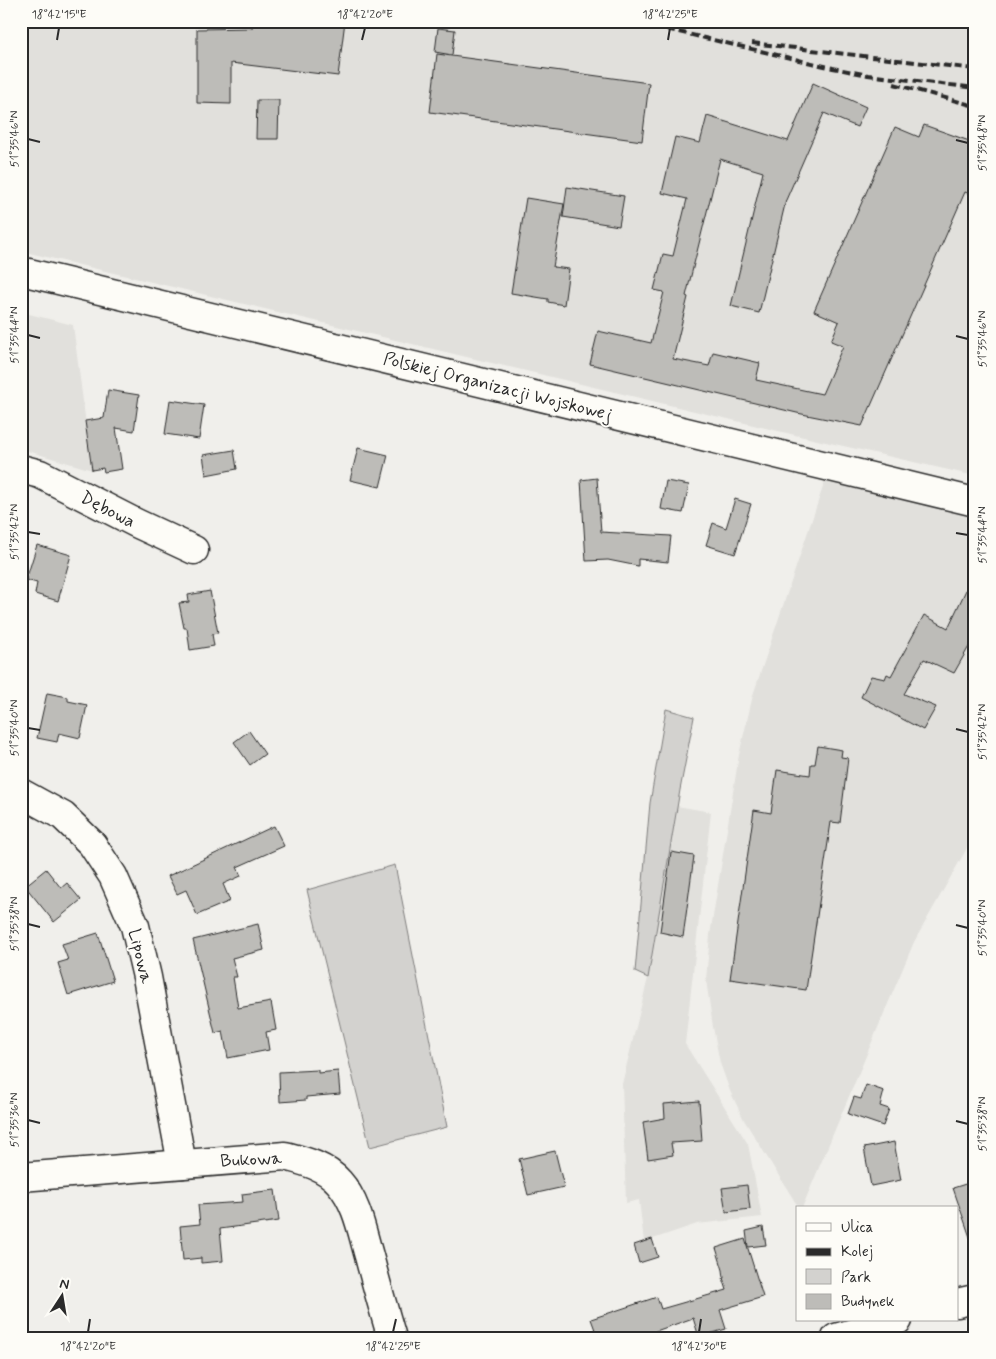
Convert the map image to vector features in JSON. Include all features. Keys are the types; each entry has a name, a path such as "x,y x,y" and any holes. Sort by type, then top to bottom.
{"street":[{"name":"Polskiej Organizacji Wojskowej","path":"21,272 975,502"},
{"name":"Dębowa","path":"21,469 40,474 194,550"},
{"name":"Lipowa","path":"21,793 63,816 92,844 113,876 135,926 148,978 182,1164"},
{"name":"Bukowa","path":"21,1177 285,1156 309,1162 326,1171 338,1181 348,1194 358,1218 392,1338"},
{"path":"958,1304 975,1299"},
{"path":"836,1338 891,1322"}],"shaded area":[{"path":"21,21 975,21 975,476 21,251"},
{"path":"21,312 73,325 92,470 21,449"},
{"path":"827,475 975,511 975,834 914,942 803,1206 798,1206 744,1120 730,1091 720,1063 706,980 710,935 739,755 753,695"},
{"path":"677,806 711,812 685,1044 748,1144 762,1217 697,1224 644,1242 639,1200 626,1203 622,1084 648,978"}],"green space":[{"path":"666,709 694,717 648,978 635,972 650,803"},
{"path":"395,865 447,1127 370,1147 307,890"}],"building":[{"path":"253,21 345,21 338,76 231,63 231,104 197,103 197,29 252,28"},
{"path":"438,28 455,30 452,55 435,52"},
{"path":"437,54 649,83 642,141 430,112"},
{"path":"813,83 866,107 857,127 824,113 786,200 759,313 731,306 763,172 720,159 686,296 688,297 673,359 709,366 713,352 760,363 756,380 822,394 843,346 831,341 839,322 814,311 895,127 919,137 924,125 975,143 975,196 965,192 862,426 797,413 590,364 598,331 651,343 664,292 654,290 663,254 673,256 687,199 662,193 675,137 700,143 707,116 788,141"},
{"path":"257,100 279,100 278,139 256,139"},
{"path":"567,187 624,196 619,226 563,217"},
{"path":"526,198 564,204 553,267 569,269 564,305 548,302 548,299 511,293"},
{"path":"108,390 139,395 134,431 116,428 122,469 104,472 103,468 92,470 85,421 104,418"},
{"path":"170,400 204,405 199,439 165,434"},
{"path":"358,448 388,455 380,487 350,480"},
{"path":"234,450 237,469 206,475 203,455"},
{"path":"597,478 601,532 671,536 668,562 638,559 638,566 608,560 586,561 581,480"},
{"path":"666,481 689,485 683,513 661,509"},
{"path":"735,499 751,504 735,554 706,545 713,523 726,528"},
{"path":"37,545 71,555 58,601 35,594 37,583 26,580"},
{"path":"975,571 975,636 954,673 924,659 904,694 936,707 923,730 861,697 871,676 885,679 887,674 891,676 924,615 948,628"},
{"path":"210,591 218,633 212,634 214,646 190,650 187,628 184,628 179,603 189,602 188,595"},
{"path":"47,693 68,697 68,701 87,705 80,738 59,733 57,742 37,738"},
{"path":"249,731 265,754 250,765 234,742"},
{"path":"818,746 842,750 841,757 848,758 840,823 831,822 806,990 730,979 754,810 771,813 777,770 810,775 811,764 815,764"},
{"path":"274,826 284,846 237,867 241,876 223,884 230,901 197,915 186,890 177,894 168,876"},
{"path":"671,852 694,856 683,937 660,932"},
{"path":"46,869 61,888 67,883 81,900 54,922 25,886"},
{"path":"258,924 264,950 232,958 237,977 233,977 238,1008 271,1002 276,1030 266,1032 269,1050 228,1058 223,1031 215,1033 193,940"},
{"path":"98,933 113,981 68,995 58,963 68,960 62,944"},
{"path":"318,1070 318,1073 338,1071 340,1094 306,1097 306,1100 280,1102 279,1072"},
{"path":"866,1085 884,1091 880,1106 889,1109 883,1126 848,1114 854,1097 861,1099"},
{"path":"699,1101 702,1141 671,1143 673,1155 648,1159 643,1122 665,1118 664,1104"},
{"path":"894,1142 901,1180 871,1186 864,1148"},
{"path":"555,1151 564,1187 528,1195 519,1159"},
{"path":"975,1181 975,1242 972,1243 953,1188"},
{"path":"747,1185 750,1209 726,1212 722,1188"},
{"path":"275,1190 279,1221 220,1229 223,1261 201,1263 201,1258 183,1260 180,1226 200,1224 198,1205 243,1202 242,1194"},
{"path":"763,1227 766,1245 748,1247 746,1231"},
{"path":"652,1239 658,1257 639,1263 634,1245"},
{"path":"745,1239 763,1297 720,1310 726,1329 699,1337 693,1318 636,1338 598,1338 591,1319 657,1297 661,1309 727,1290 716,1248"}],"railway":[{"path":"632,21 868,75 975,88"},
{"path":"752,43 975,69"},
{"path":"894,84 975,106"}]}
